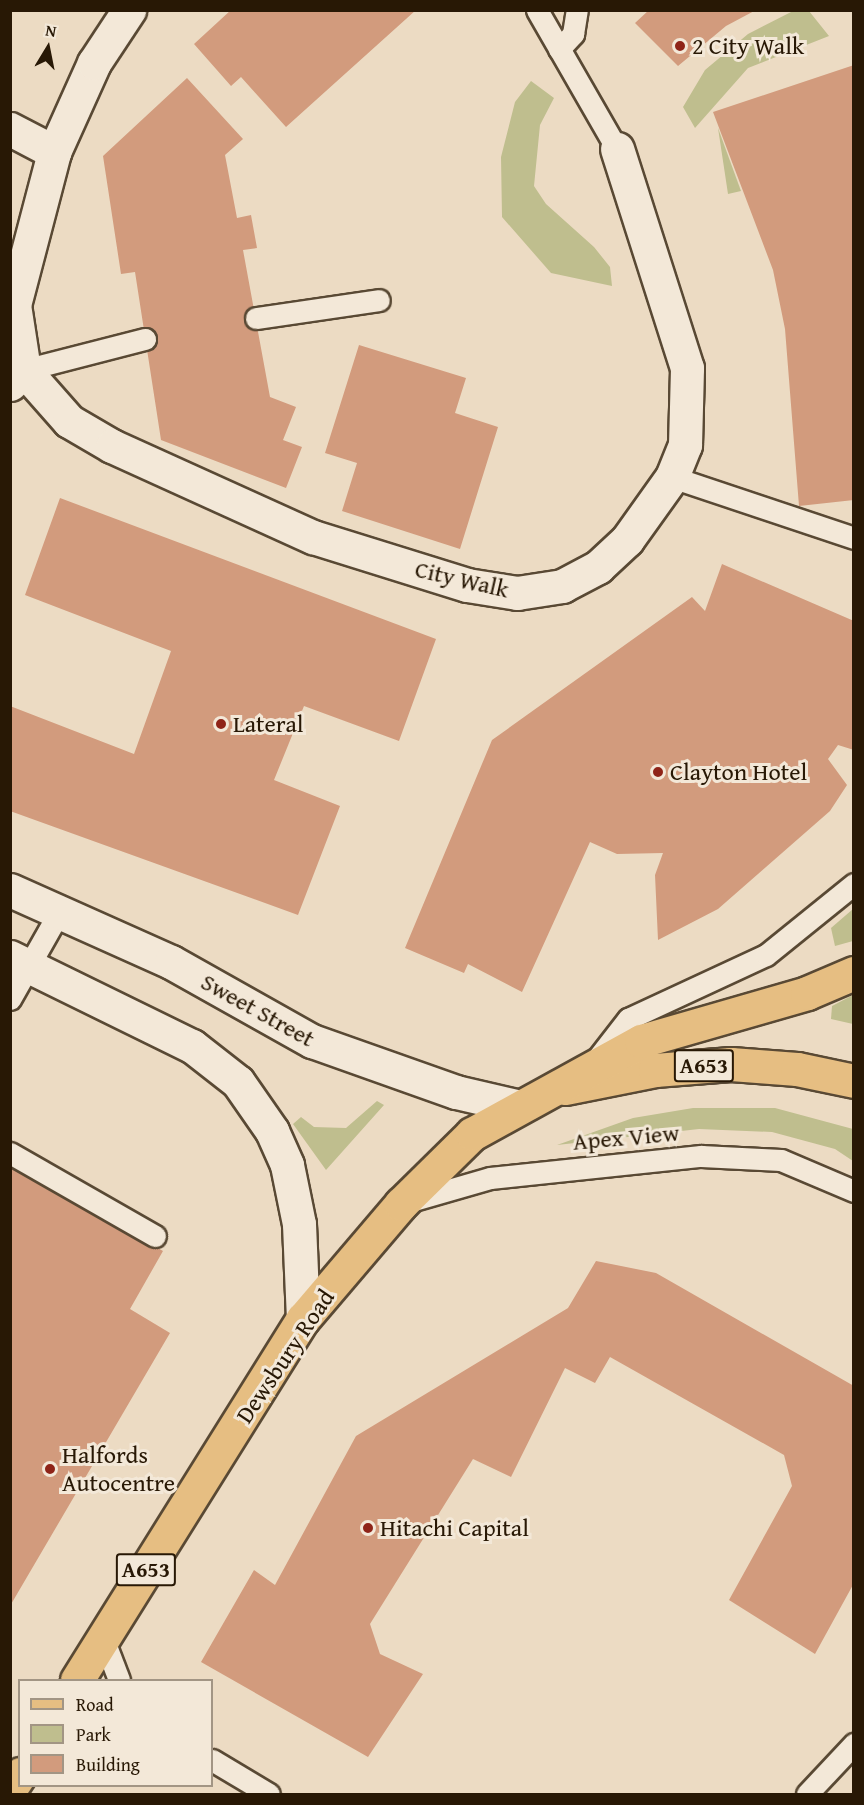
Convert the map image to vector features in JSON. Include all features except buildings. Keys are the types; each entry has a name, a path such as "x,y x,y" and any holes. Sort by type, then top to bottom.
{"main road":[{"name":"A653","path":"554,1090 595,1062 641,1041 807,993 854,973"},
{"name":"A653","path":"554,1090 655,1070 731,1064 797,1069 854,1081"},
{"name":"Dewsbury Road","path":"78,1679 303,1319 400,1204 472,1134 516,1106 554,1090"}],"street":[{"path":"17,377 14,305 54,152 94,63 129,10"},
{"path":"10,129 54,152"},
{"name":"City Walk","path":"17,377 69,421 112,446 313,537 477,587 517,593 562,586 598,567 627,540 672,477 685,445 687,368 617,149"},
{"name":"Sweet Street","path":"10,890 58,914 171,962 330,1049 516,1106"},
{"path":"19,962 192,1046 244,1091 272,1131 286,1165 299,1224 303,1319"}],"lane":[{"path":"537,10 617,149"},
{"path":"559,49 573,34 577,10"},
{"path":"256,318 379,300"},
{"path":"17,377 145,339"},
{"path":"672,477 854,538"},
{"path":"595,1062 628,1019 766,955 854,884"},
{"path":"10,999 19,962 58,914"},
{"path":"10,1153 155,1236"},
{"name":"Apex View","path":"400,1204 490,1178 701,1156 781,1160 854,1191"},
{"path":"103,1638 119,1679"},
{"path":"807,1794 854,1744"},
{"path":"213,1761 269,1794"}],"green space":[{"path":"795,10 809,11 829,36 748,68 695,128 683,107 705,70 748,34"},
{"path":"531,81 554,98 540,125 534,186 546,204 594,247 610,267 612,286 551,273 502,217 501,157 515,102"},
{"path":"718,128 741,191 728,194"},
{"path":"853,909 853,941 835,946 831,928"},
{"path":"853,995 853,1024 831,1019 832,1006"},
{"path":"377,1101 384,1105 326,1170 293,1124 301,1117 314,1127 346,1128"},
{"path":"693,1108 775,1108 853,1129 853,1161 835,1149 772,1132 699,1129 557,1145 633,1118"}],"place":[{"name":"2 City Walk","path":"680,46"},
{"name":"Lateral","path":"221,724"},
{"name":"Clayton Hotel","path":"658,772"},
{"name":"Halfords Autocentre","path":"50,1469"},
{"name":"Hitachi Capital","path":"368,1528"}]}
